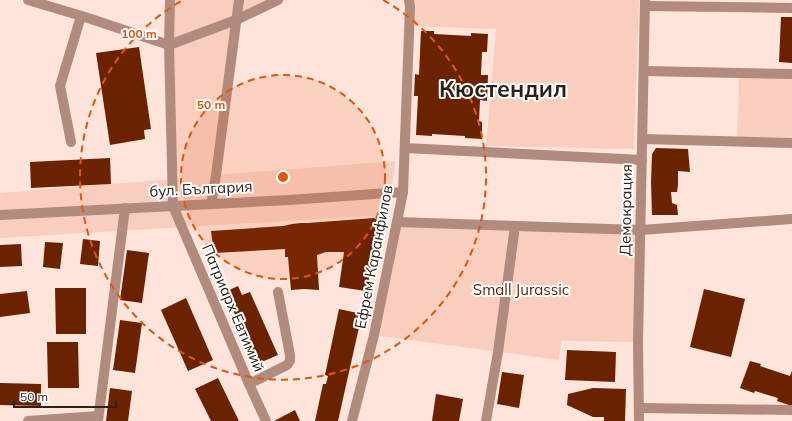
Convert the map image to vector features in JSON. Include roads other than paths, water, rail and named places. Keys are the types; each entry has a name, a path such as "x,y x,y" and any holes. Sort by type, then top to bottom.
{"street":[{"path":"30,0 169,45 236,20 278,0"},
{"path":"170,0 169,45 174,206"},
{"path":"211,204 239,0"},
{"name":"Ефрем Каранфилов","path":"352,421 374,336 403,192 410,7 409,0"},
{"path":"645,3 792,8"},
{"name":"Демокрация","path":"639,421 638,342 645,3"},
{"path":"71,142 60,86 80,16"},
{"path":"644,71 792,74"},
{"path":"642,139 792,143"},
{"path":"405,148 642,160"},
{"name":"бул. България","path":"0,215 403,192"},
{"name":"Патриарх Евтимий","path":"174,206 266,421"},
{"path":"33,421 98,418 125,208"},
{"path":"397,222 641,230 792,219"},
{"path":"486,421 498,352 515,226"},
{"path":"249,384 287,365 290,361 278,292"},
{"path":"639,408 792,410"}],"district":[{"name":"Кюстендил","path":"503,89"}],"park label":[{"name":"Small Jurassic","path":"521,290"}]}
